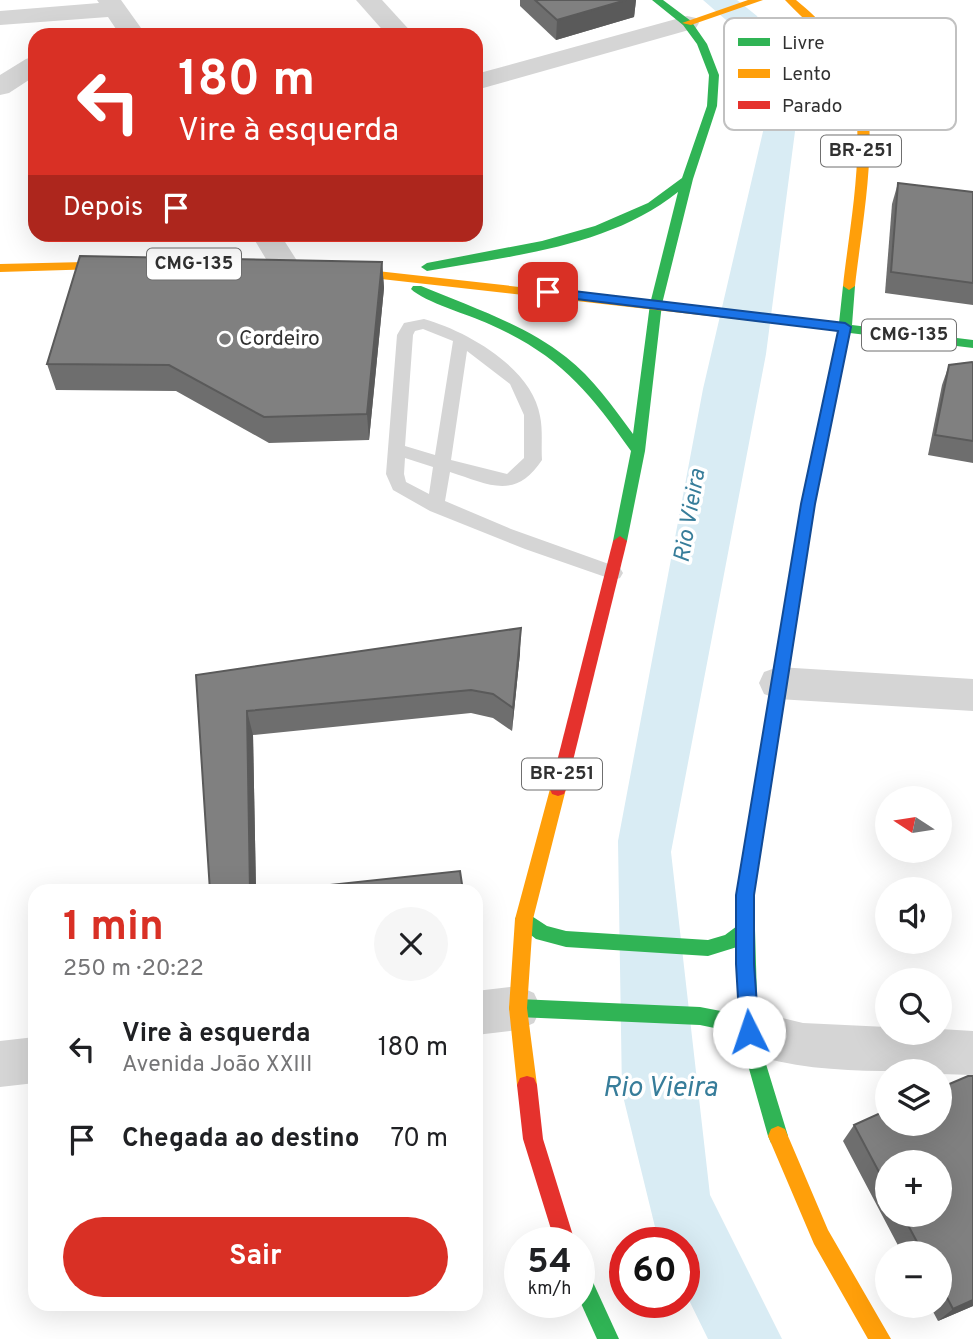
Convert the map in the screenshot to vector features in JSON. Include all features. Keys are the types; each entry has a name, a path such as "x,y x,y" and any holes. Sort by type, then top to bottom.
{"main road":[{"path":"694,21 758,0"},
{"name":"BR-251","path":"790,0 812,18"},
{"name":"BR-251","path":"560,1227 497,1010 524,919 614,573 638,451 656,304 687,179 712,106 715,75 694,21 660,1"},
{"name":"BR-251","path":"863,130 845,327 808,504 778,683 745,895 745,964 751,1051 782,1149 821,1237 880,1339"},
{"path":"387,274 535,247 574,235 614,222 653,204 687,179"},
{"name":"CMG-135","path":"0,268 146,265"},
{"name":"CMG-135","path":"289,268 387,274 656,304 973,344"},
{"path":"387,274 523,337 561,360 592,389 638,451"},
{"path":"524,919 542,933 566,939 708,948 730,942 746,930"},
{"path":"497,1010 701,1016 726,1021 749,1032"},
{"path":"595,1310 608,1339"}],"street":[{"path":"368,0 394,28"},
{"path":"0,18 114,6"},
{"path":"87,28 114,6"},
{"path":"114,6 128,28"},
{"path":"483,80 694,21"},
{"path":"0,87 28,69"},
{"path":"271,242 289,268"},
{"path":"778,683 973,695"},
{"path":"749,1032 803,1045 973,1053"},
{"path":"0,1064 28,1061"}],"lane":[{"path":"398,450 510,481 533,460 532,415 517,381 461,338 424,324 410,327 405,335 395,474 399,486 436,506 555,554 614,573"},
{"path":"436,506 461,338"}],"water":[{"name":"Rio Vieira","path":"703,0 737,0 758,18 724,18"},
{"name":"Rio Vieira","path":"763,130 795,130 766,354 671,852 710,1195 782,1339 708,1339 698,1318 700,1318 700,1227 655,1227 622,1092 618,841 703,389"}],"building":[{"path":"535,0 626,0 557,20"},
{"path":"898,183 973,192 973,283 891,272"},
{"name":"Cordeiro","path":"80,256 382,262 367,414 264,417 169,365 47,364"},
{"path":"972,362 973,441 935,435 949,365"},
{"path":"521,628 513,708 493,694 471,690 247,711 250,884 210,884 196,675"},
{"path":"460,871 462,884 339,884"},
{"path":"973,1076 973,1300 953,1309 952,1241 917,1241 909,1227 952,1227 952,1150 875,1150 875,1164 854,1125 875,1115 875,1136 952,1136 952,1083"}],"traffic: fast":[{"path":"620,541 638,451 656,304 687,179 712,106 714,75 702,44 687,23 657,0"},
{"path":"427,267 542,245 599,229 652,205 687,179"},
{"path":"778,1136 752,1051 749,1032 745,895 808,504 845,327 849,286"},
{"path":"417,289 473,312 546,348 594,391 638,451"},
{"path":"798,322 973,344"},
{"path":"524,919 542,933 566,939 708,948 730,942 746,930"},
{"path":"518,1008 700,1016 726,1021 749,1032"},
{"path":"595,1310 608,1339"}],"traffic: slow":[{"path":"687,23 758,0"},
{"path":"790,0 809,18"},
{"path":"849,286 858,210 863,130"},
{"path":"0,268 128,265"},
{"path":"332,270 798,322"},
{"path":"527,1085 518,1008 524,919 558,789"},
{"path":"778,1136 821,1237 880,1339"}],"traffic: jam":[{"path":"558,789 620,541"},
{"path":"527,1085 533,1139 560,1227"}],"place":[{"name":"Cordeiro","path":"225,339"}],"route":[{"path":"548,292 845,327 808,504 745,895 749,1032"}]}
